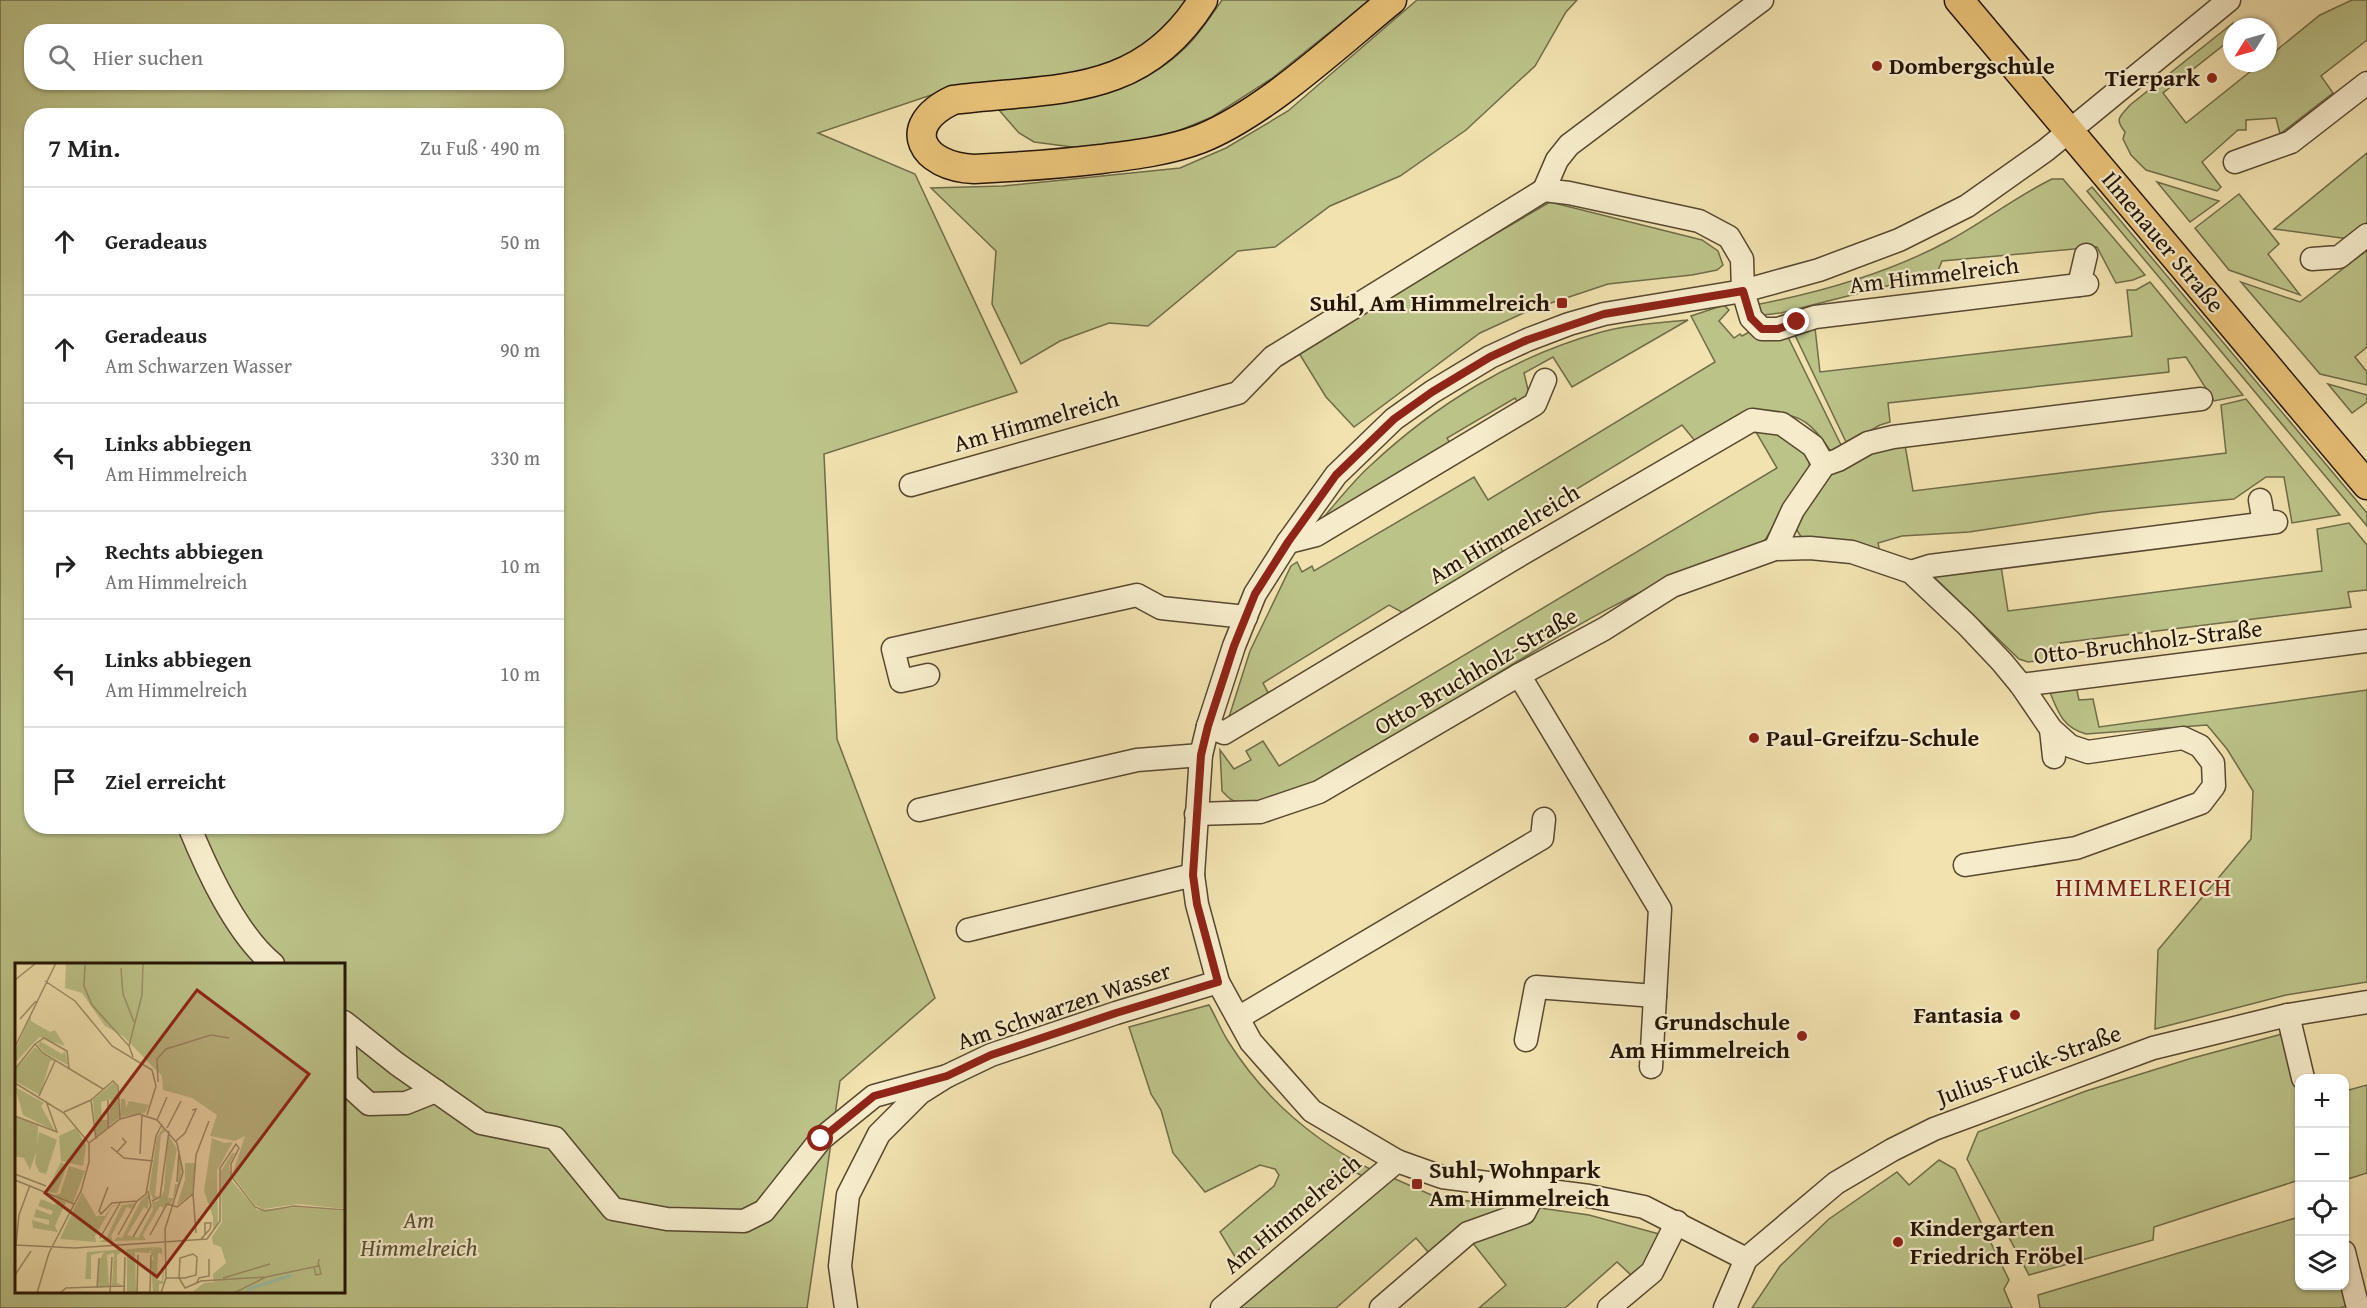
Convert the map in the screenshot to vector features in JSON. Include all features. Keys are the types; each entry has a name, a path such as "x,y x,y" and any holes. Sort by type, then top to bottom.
{"main road":[{"path":"1203,0 1195,14 1155,54 1110,79 1057,91 953,100 942,105 928,116 921,134 924,146 930,155 944,164 974,169 1043,165 1132,155 1184,144 1222,128 1255,108 1332,50 1392,0"},
{"name":"Ilmenauer Straße","path":"1959,0 2367,485"}],"street":[{"path":"1544,190 1557,160 1569,145 1762,0"},
{"name":"Am Himmelreich","path":"1746,1259 1677,1222 1644,1208 1589,1196 1442,1177 1397,1161 1312,1111 1251,1042 1218,982 1197,904 1193,875 1201,755 1208,726 1246,617 1255,594 1288,542 1336,475 1394,419 1432,392 1490,357 1527,340 1604,314 1743,291 1819,270 1899,240 1967,206 2046,150 2229,0"},
{"path":"2235,162 2291,142 2367,82"},
{"name":"Am Himmelreich","path":"911,485 1238,393 1273,357 1544,190 1569,193 1699,221 1730,237 1742,258 1743,291 1751,318 1762,329 1778,329 1815,316 2083,284 2086,255"},
{"path":"2312,259 2339,257 2367,236"},
{"path":"1288,542 1316,535 1535,404 1545,380"},
{"path":"1775,549 1793,510 1824,465 1868,443 1893,437 2192,395"},
{"name":"Am Himmelreich","path":"1208,726 1224,733 1513,559 1752,420 1782,424 1813,446 1824,465"},
{"path":"1911,572 1930,566 2270,522 2260,500"},
{"name":"Otto-Bruchholz-Straße","path":"1196,814 1260,812 1319,792 1519,675 1604,629 1672,586 1775,549 1810,548 1852,552 1911,572 1967,625 2021,685 2367,641"},
{"path":"928,675 901,681 893,649 1137,595 1161,608 1246,617"},
{"path":"1519,675 1660,909 1652,1067"},
{"path":"1965,865 2076,848 2201,803 2214,786 2213,763 2200,746 2183,738 2088,753 2070,746 2051,729 2021,685"},
{"path":"2051,729 2054,758"},
{"path":"919,810 1137,760 1201,755"},
{"path":"1238,1018 1542,838 1544,819"},
{"path":"192,834 207,872 256,951 272,963"},
{"path":"968,930 1193,875"},
{"name":"Am Schwarzen Wasser","path":"846,1308 840,1266 848,1195 879,1134 920,1093 947,1076 1001,1052 1116,1013 1218,982"},
{"path":"1526,1040 1536,987 1655,996"},
{"name":"Julius-Fucik-Straße","path":"1746,1259 1836,1183 1892,1150 1934,1129 2153,1048 2288,1015 2367,1002"},
{"path":"2288,1015 2302,1074"},
{"path":"345,1023 435,1092 481,1123 555,1138 613,1209 667,1219 744,1221 764,1211 821,1139 874,1096 947,1076"},
{"path":"345,1052 346,1083 369,1104 406,1103 435,1092"},
{"name":"Am Himmelreich","path":"1222,1308 1397,1161"},
{"path":"1380,1308 1468,1233 1524,1213 1536,1190"},
{"path":"1609,1308 1652,1272 1677,1222"},
{"path":"1725,1308 1746,1259"},
{"path":"2349,1272 2358,1308"}],"green space":[{"path":"0,0 1189,0 1186,7 1147,44 1120,58 1085,71 1052,77 961,85 818,133 915,174 1017,392 824,454 837,739 935,998 840,1081 807,1308 0,1308"},
{"path":"1222,0 1370,0 1271,79 1212,117 1168,135 1088,149 1034,142 1019,133 999,110 1075,101 1122,88 1144,78 1165,65 1186,47"},
{"path":"1417,0 1577,0 1566,12 1535,66 1466,130 1400,176 1330,206 1275,247 1238,251 1148,326 1109,323 1060,341 1021,364 992,304 996,251 931,188 1003,186 1180,168 1226,148 1288,111"},
{"path":"2352,0 2367,0 2367,40 2321,76 2333,93 2280,134 2276,118 2246,120 2246,130 2238,130 2202,162 2221,187 2217,191 2146,170 2131,155 2123,139 2125,132 2119,120 2121,115 2130,105 2223,31 2223,46 2163,93 2186,123 2250,72 2277,72 2277,50 2320,15"},
{"path":"2367,153 2367,225 2349,239 2274,229"},
{"path":"2052,179 2063,179 2145,275 2116,283 2097,247 1942,261 1937,273 1897,277 1891,285 1781,313 1764,315 1757,310 1755,305 1855,280 1927,252"},
{"path":"2157,182 2219,201 2190,222"},
{"path":"2092,187 2367,513 2367,526 2087,191"},
{"path":"2239,194 2279,244 2268,254 2300,295 2229,270 2195,228"},
{"path":"1550,202 1702,240 1718,251 1723,265 1717,270 1692,275 1608,284 1530,310 1480,333 1354,427 1326,397 1297,350"},
{"path":"2367,250 2367,347 2355,357 2367,372 2367,385 2320,374 2241,282 2300,302"},
{"path":"2150,282 2243,395 2214,401 2186,357 2168,359 2169,372 1888,403 1890,422 1880,425 1847,444 1793,331 1815,328 1820,372 2132,336 2127,290 2136,290"},
{"path":"1724,305 1729,310 1719,321 1734,338 1751,331 1786,333 1842,447 1832,453 1806,423 1801,419 1785,415 1759,419 1695,441 1682,425 1496,538 1506,558 1407,615 1389,605 1263,683 1270,696 1231,719 1229,717 1250,651 1291,566 1297,562 1302,572 1312,566 1314,571 1474,477 1488,500 1715,362 1691,316"},
{"path":"1688,320 1572,387 1553,357 1524,373 1530,398 1519,405 1515,398 1447,438 1451,445 1322,519 1358,478 1396,443 1449,403 1506,369 1566,343 1609,330"},
{"path":"2328,384 2367,395 2367,402 2352,413"},
{"path":"2246,399 2340,515 2292,523 2284,477 2266,477 2234,499 2101,512 1969,532 1902,536 1878,543 1880,553 1802,538 1792,523 1816,487 1834,470 1857,458 1881,450 1905,445 1913,491 2226,453 2221,405"},
{"path":"1762,430 1786,437 1801,445 1809,459 1809,468 1762,545 1714,560 1622,601 1534,651 1354,763 1315,784 1278,797 1252,802 1232,800 1222,791 1220,750 1234,769 1251,760 1246,751 1263,741 1279,766 1777,468 1756,432"},
{"path":"2349,523 2367,545 2367,590 2348,592 2351,607 2060,643 2063,658 2028,662 2019,659 1933,576 2001,566 2008,611 2322,571 2317,529"},
{"path":"2076,686 2079,700 2093,699 2099,727 2367,690 2367,982 2286,995 2155,1029 2158,950 2251,839 2253,791 2227,749 2207,725 2086,734 2071,727 2058,712 2049,690"},
{"path":"1209,1005 1225,1037 1275,1101 1313,1134 1378,1173 1370,1180 1353,1171 1240,1265 1220,1232 1274,1186 1279,1175 1275,1169 1260,1165 1205,1192 1173,1153 1161,1110 1151,1094 1129,1027"},
{"path":"2286,1033 2296,1074 2295,1181 2154,1227 2153,1240 2029,1275 1967,1159 1978,1132 2086,1091 2189,1059"},
{"path":"2367,1085 2367,1173 2349,1179 2349,1128 2349,1090"},
{"name":"Kindergarten Friedrich Fröbel","path":"1939,1160 1955,1169 2009,1280 2004,1289 2012,1308 1752,1308 1780,1266 1829,1219 1897,1172 1909,1185"},
{"path":"1393,1178 1436,1197 1518,1207 1429,1253 1416,1238 1336,1308 1236,1308"},
{"path":"1540,1208 1589,1215 1663,1235 1653,1262 1632,1276 1617,1262 1565,1308 1479,1308 1506,1285 1472,1242 1526,1223"},
{"path":"2295,1218 2295,1290 2346,1290 2350,1301 2346,1306 2340,1308 2040,1308 2038,1295"}],"place":[{"name":"Dombergschule","path":"1877,66"},
{"name":"Tierpark","path":"2212,78"},
{"name":"Suhl, Am Himmelreich","path":"1562,303"},
{"name":"Paul-Greifzu-Schule","path":"1754,738"},
{"name":"Fantasia","path":"2015,1015"},
{"name":"Grundschule Am Himmelreich","path":"1802,1036"},
{"name":"Suhl, Wohnpark Am Himmelreich","path":"1417,1184"},
{"name":"Kindergarten Friedrich Fröbel","path":"1898,1242"}],"district":[{"name":"HIMMELREICH","path":"2144,887"}],"route":[{"path":"821,1139 874,1096 947,1076 991,1055 1218,982 1197,904 1193,875 1198,772 1208,726 1234,646 1255,594 1288,542 1336,475 1394,419 1432,392 1490,357 1569,324 1604,314 1743,291 1751,318 1762,329 1778,329 1797,322"}]}
